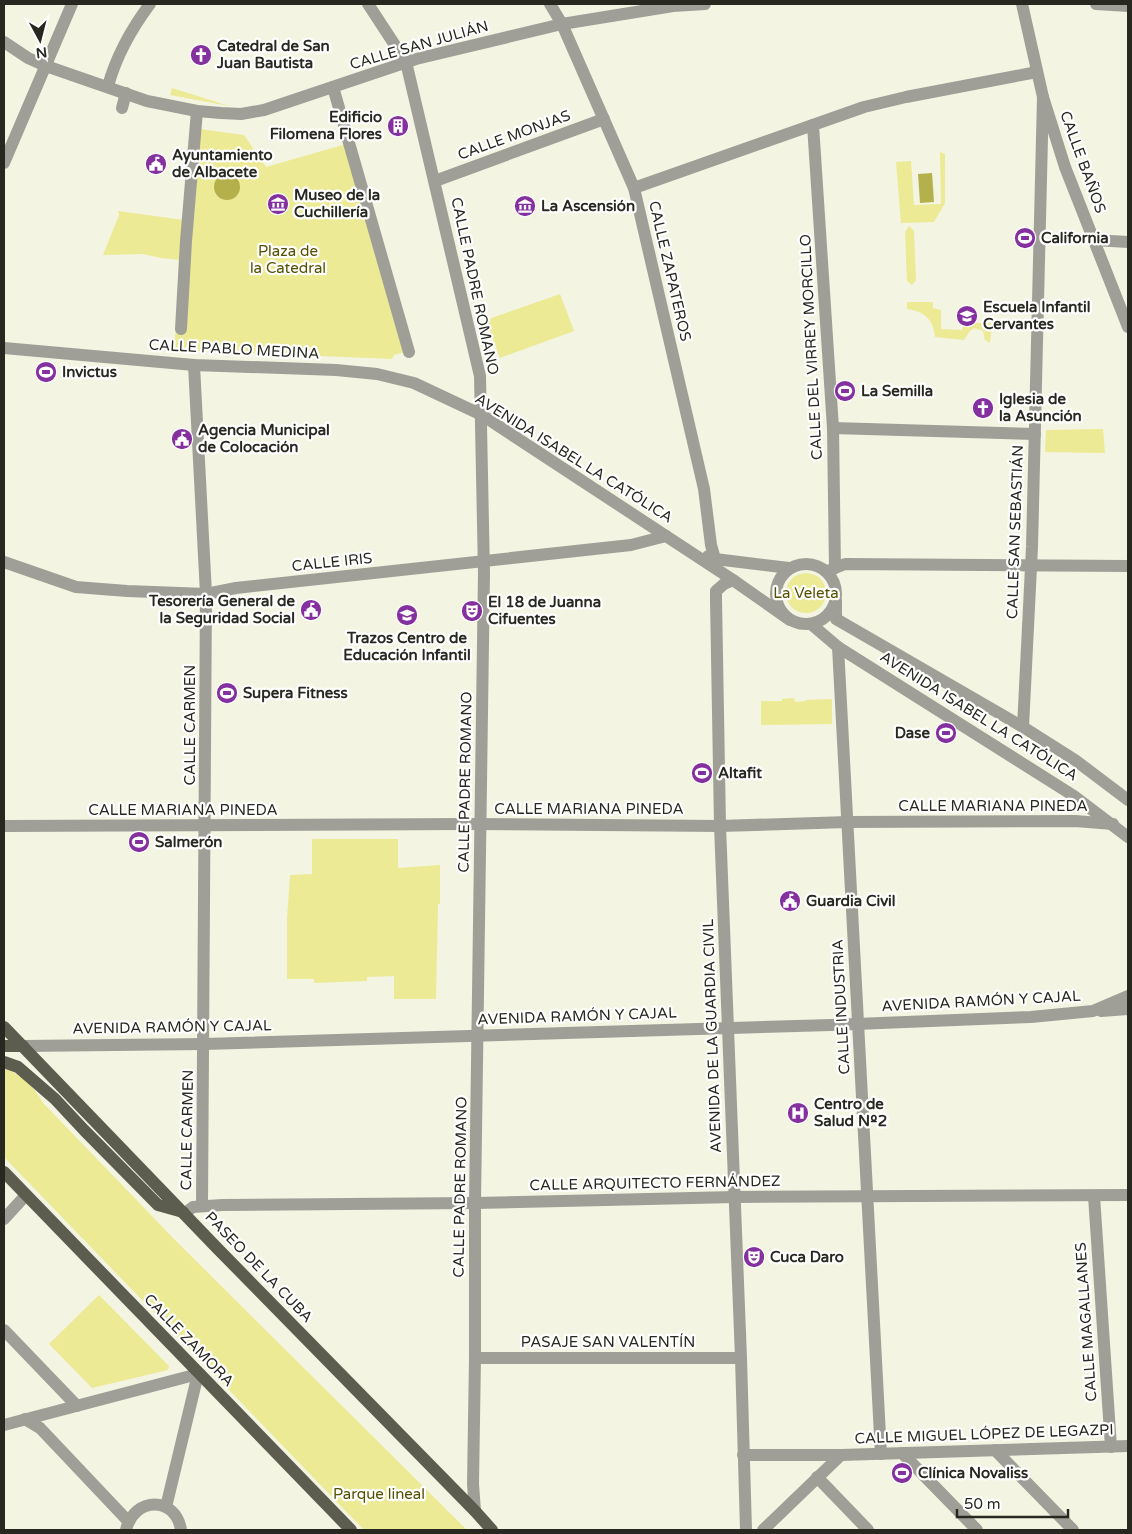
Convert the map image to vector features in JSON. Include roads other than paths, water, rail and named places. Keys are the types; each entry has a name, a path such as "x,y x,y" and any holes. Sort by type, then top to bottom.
{"main road":[{"name":"PASEO DE LA CUBA","path":"4,1027 492,1530"},
{"path":"4,1046 23,1046"},
{"path":"4,1062 18,1067 55,1099 158,1205 185,1213"},
{"name":"CALLE ZAMORA","path":"4,1172 350,1530"}],"street":[{"path":"4,163 72,4"},
{"path":"108,86 122,51 150,4"},
{"name":"CALLE PADRE ROMANO","path":"368,4 406,62 480,376 483,560 475,1203 474,1511"},
{"name":"CALLE ZAPATEROS","path":"550,4 562,24 634,188 704,489 711,545 715,559"},
{"name":"CALLE SAN JULIÁN","path":"4,42 28,58 46,66 148,101 197,111 241,114 264,110 406,62 562,24 673,5 705,4"},
{"name":"CALLE BAÑOS","path":"1022,4 1043,97 1065,167 1128,327"},
{"path":"1096,4 1128,6"},
{"path":"634,188 864,107 1037,72"},
{"path":"333,87 408,352"},
{"path":"122,108 126,93"},
{"name":"CALLE SAN SEBASTIÁN","path":"1023,727 1031,565 1043,97"},
{"path":"182,329 186,241 197,111"},
{"name":"CALLE MONJAS","path":"435,181 604,119"},
{"name":"CALLE DEL VIRREY MORCILLO","path":"813,125 833,428 832,569"},
{"path":"1094,240 1128,242"},
{"name":"CALLE PABLO MEDINA","path":"4,348 194,365 377,374 414,383 456,404"},
{"name":"CALLE CARMEN","path":"194,365 206,594 202,1205"},
{"name":"AVENIDA ISABEL LA CATÓLICA","path":"456,404 482,415 670,538 790,620"},
{"path":"833,428 1035,434"},
{"name":"AVENIDA ISABEL LA CATÓLICA","path":"670,538 715,559 789,568"},
{"name":"CALLE IRIS","path":"4,562 76,586 127,591 206,594 236,588 631,545 670,538"},
{"path":"832,569 832,577 837,590 836,601 827,616 810,624 790,620 782,613 776,599 776,588 780,578 789,568 799,564 810,563 832,569 845,564 1128,566"},
{"name":"AVENIDA DE LA GUARDIA CIVIL","path":"733,580 724,584 716,591 720,826 746,1530"},
{"name":"AVENIDA ISABEL LA CATÓLICA","path":"836,601 836,618 1023,727 1127,796"},
{"name":"AVENIDA ISABEL LA CATÓLICA","path":"810,624 838,647 1074,796 1113,824 1128,838"},
{"name":"CALLE INDUSTRIA","path":"838,647 882,1454"},
{"name":"CALLE MARIANA PINEDA","path":"4,826 720,826 848,822 1075,821 1113,824"},
{"name":"AVENIDA RAMÓN Y CAJAL","path":"23,1046 204,1044 1031,1017 1094,1011 1128,996"},
{"path":"1094,1011 1128,1009"},
{"name":"CALLE ARQUITECTO FERNÁNDEZ","path":"185,1213 193,1207 202,1205 475,1203 735,1197 1128,1195"},
{"path":"4,1219 26,1196"},
{"name":"CALLE MAGALLANES","path":"1094,1196 1111,1446"},
{"path":"4,1330 77,1406"},
{"name":"PASAJE SAN VALENTÍN","path":"475,1358 741,1358"},
{"path":"4,1425 198,1374 166,1507"},
{"path":"26,1420 40,1428 127,1526 133,1513 140,1508 158,1505 166,1507 173,1513 179,1520 181,1530"},
{"name":"CALLE MIGUEL LÓPEZ DE LEGAZPI","path":"743,1455 841,1455 1128,1446"},
{"path":"995,1450 1073,1530"},
{"path":"902,1453 977,1530"},
{"name":"CALLE MIGUEL LÓPEZ DE LEGAZPI","path":"764,1530 841,1455"},
{"path":"817,1477 868,1530"}],"place":[{"name":"Catedral de San Juan Bautista","path":"201,55"},
{"name":"Edificio Filomena Flores","path":"398,126"},
{"name":"Ayuntamiento de Albacete","path":"156,164"},
{"name":"Museo de la Cuchillería","path":"278,204"},
{"name":"La Ascensión","path":"525,206"},
{"name":"California","path":"1025,238"},
{"name":"Escuela Infantil Cervantes","path":"967,316"},
{"name":"Invictus","path":"46,372"},
{"name":"La Semilla","path":"845,391"},
{"name":"Iglesia de la Asunción","path":"983,408"},
{"name":"Agencia Municipal de Colocación","path":"182,439"},
{"name":"Tesorería General de la Seguridad Social","path":"311,610"},
{"name":"El 18 de Juanna Cifuentes","path":"472,611"},
{"name":"Trazos Centro de Educación Infantil","path":"407,615"},
{"name":"Supera Fitness","path":"227,693"},
{"name":"Dase","path":"946,733"},
{"name":"Altafit","path":"702,773"},
{"name":"Salmerón","path":"139,842"},
{"name":"Guardia Civil","path":"790,901"},
{"name":"Centro de Salud Nº2","path":"798,1113"},
{"name":"Cuca Daro","path":"754,1257"},
{"name":"Clínica Novaliss","path":"902,1473"}],"park label":[{"name":"Plaza de la Catedral","path":"288,260"},
{"name":"La Veleta","path":"806,593"},
{"name":"Parque lineal","path":"379,1494"}]}
